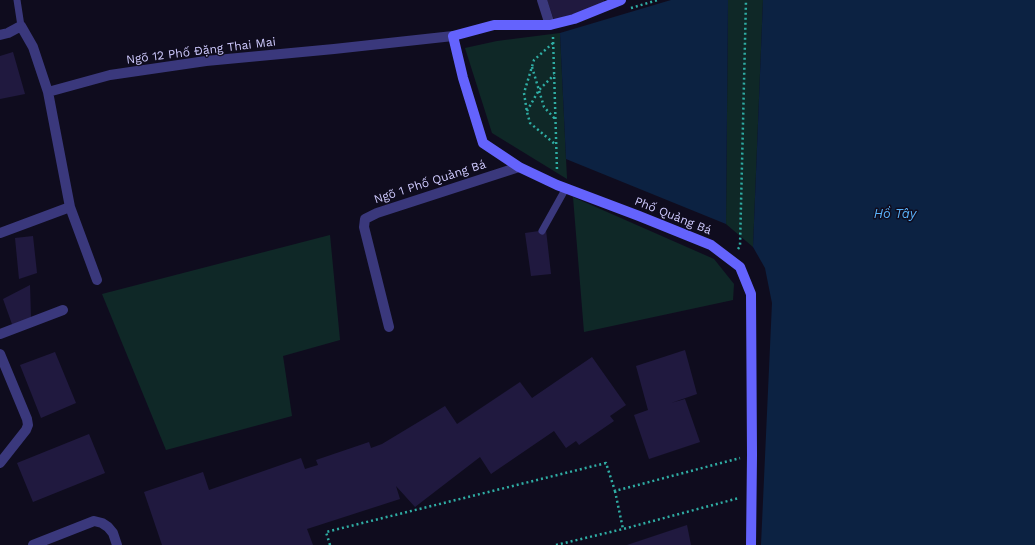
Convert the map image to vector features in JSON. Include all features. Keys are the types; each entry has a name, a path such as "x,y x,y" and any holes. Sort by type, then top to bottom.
{"street":[{"path":"542,0 551,28"},
{"path":"453,36 494,25 551,28 621,0"},
{"path":"0,35 8,33 21,26 33,47 48,92 70,207 97,280"},
{"name":"Ngõ 12 Phố Đặng Thai Mai","path":"48,92 110,75 206,61 453,36"},
{"name":"Phố Quảng Bá","path":"453,36 483,143 519,167 562,187 711,245 740,267 751,294 751,545"},
{"name":"Ngõ 1 Phố Quảng Bá","path":"389,327 364,227 365,219 377,213 519,167"},
{"path":"0,233 70,207"},
{"path":"0,334 62,310"},
{"path":"0,354 27,419 28,425 26,430 0,462"},
{"path":"33,545 94,521 102,523 108,527 113,533 117,545"}],"lane":[{"path":"17,0 21,26"},
{"path":"542,231 562,187"}],"path":[{"path":"740,246 746,0"},
{"path":"551,28 553,42 556,145 562,187"},
{"path":"553,42 534,60 524,94 530,123 556,145"},
{"path":"532,66 544,108 556,120"},
{"path":"527,112 539,90 554,74"},
{"path":"615,491 752,455"},
{"path":"330,545 326,532 606,463 615,491 623,529"},
{"path":"556,545 751,495"}],"green space":[{"path":"728,0 763,0 753,247 726,224"},
{"path":"560,33 567,179 492,133 465,48 497,41"},
{"path":"573,197 714,259 734,284 733,300 584,332"},
{"path":"330,235 340,340 283,356 292,416 166,450 102,294"}],"water":[{"path":"671,0 728,0 726,224 566,159 560,33"},
{"name":"Hồ Tây","path":"763,0 1035,0 1035,545 761,545 772,303 765,268 753,247"}],"building":[{"path":"547,0 604,0 605,4 554,20"},
{"path":"13,52 25,94 0,99 0,56"},
{"path":"546,230 551,274 531,276 525,233"},
{"path":"33,236 37,273 19,279 15,238"},
{"path":"30,285 31,318 13,327 3,299"},
{"path":"685,350 697,394 671,403 685,399 700,442 649,459 634,415 648,410 636,366"},
{"path":"55,352 76,403 41,418 20,365"},
{"path":"592,357 626,405 610,416 614,421 579,445 576,441 566,448 554,431 491,474 480,457 415,507 396,486 400,499 307,529 313,545 162,545 144,492 203,472 209,490 301,458 305,469 318,465 316,460 369,442 371,448 382,444 445,406 457,424 520,382 532,398"},
{"path":"89,434 105,473 33,502 17,463"},
{"path":"687,525 691,545 627,545"}]}
